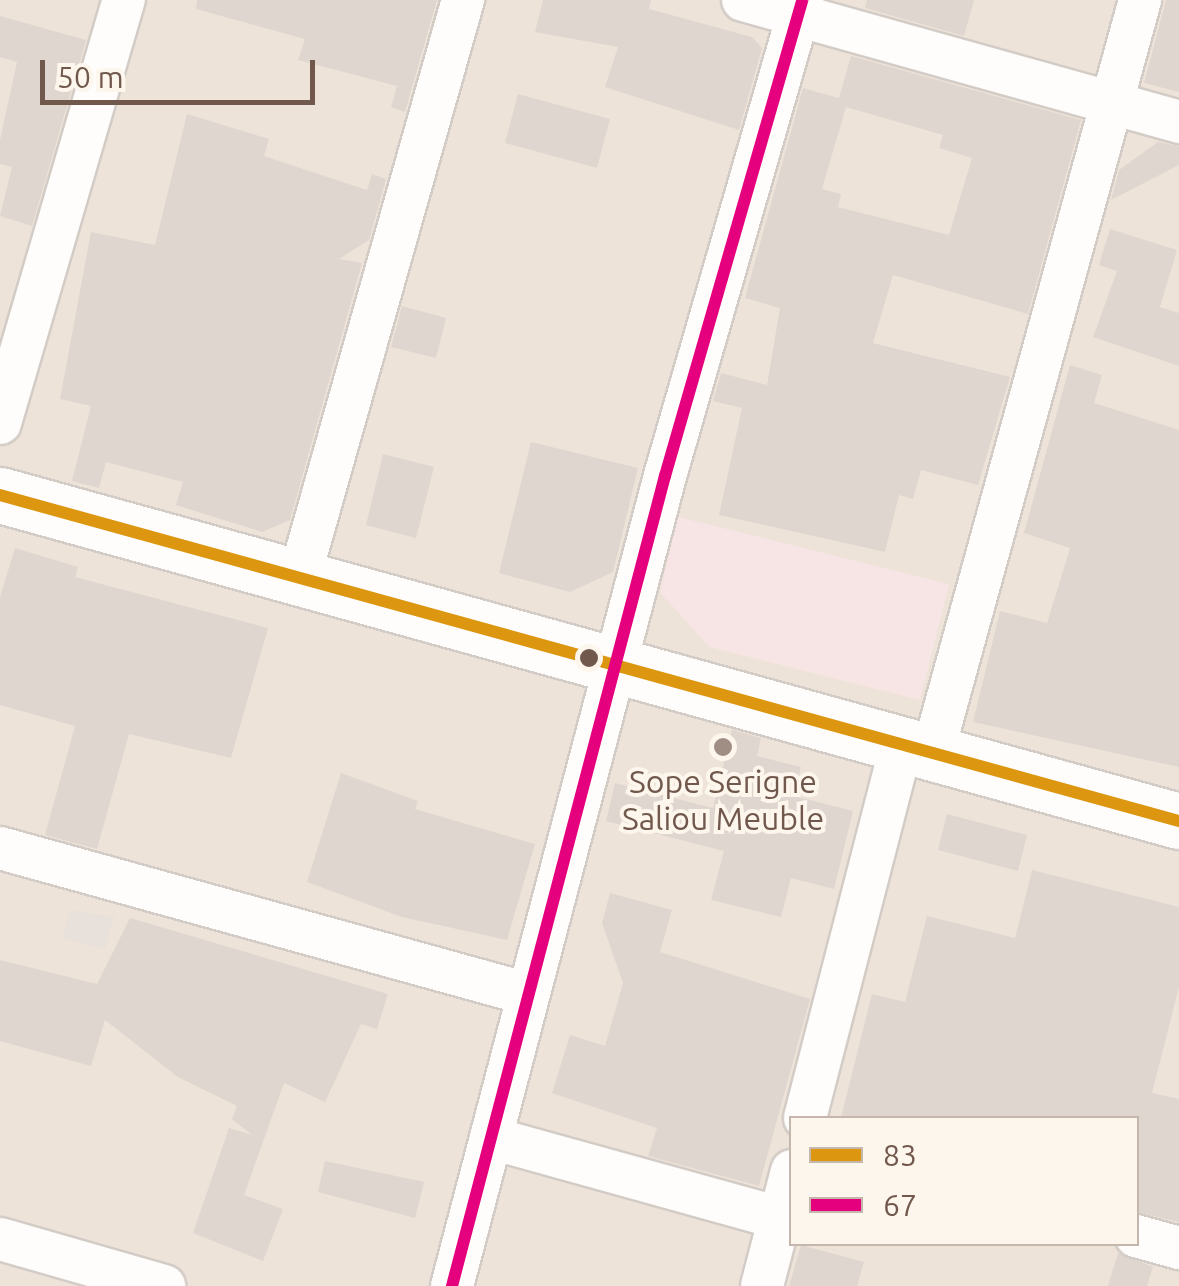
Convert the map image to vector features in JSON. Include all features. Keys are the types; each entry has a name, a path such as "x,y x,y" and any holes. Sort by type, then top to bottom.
{"main road":[{"path":"0,495 299,580 616,660 918,743 1179,822"}],"street":[{"path":"0,423 124,0"},
{"path":"299,580 463,0"},
{"path":"743,0 800,9 1179,122"},
{"path":"806,1116 1140,0"},
{"path":"452,1286 528,994 596,762 616,660 800,9"},
{"path":"0,848 528,994"},
{"path":"491,1138 779,1218"},
{"path":"762,1286 789,1181"},
{"path":"1139,1237 1179,1248"},
{"path":"0,1239 164,1286"}],"shaded area":[{"path":"0,0 1179,0 1179,1286 0,1286"},
{"path":"678,517 949,584 920,700 709,647 660,592"},
{"path":"70,910 114,917 105,949 62,938"}],"building":[{"path":"197,0 437,0 405,112 391,107 397,86 298,60 305,39 196,9"},
{"path":"543,0 651,0 649,9 752,37 762,48 739,130 605,87 618,47 535,32"},
{"path":"867,0 974,0 964,36 865,8"},
{"path":"1166,0 1179,0 1179,92 1144,83"},
{"path":"0,16 86,40 32,226 0,216 12,167 0,164 0,140 17,62 0,57"},
{"path":"851,56 1081,120 1028,314 893,275 873,343 1010,377 978,485 921,470 913,499 899,495 885,552 719,515 742,408 713,401 721,373 767,385 780,308 745,298 803,88 839,98","holes":["846,107 943,135 939,148 972,158 949,235 838,207 841,194 822,189"]},
{"path":"518,94 610,119 597,168 505,143"},
{"path":"187,114 269,139 264,156 367,190 372,174 386,179 369,240 339,259 362,263 290,520 262,532 176,505 183,482 106,462 99,488 72,481 91,406 60,399 91,232 155,245"},
{"path":"1158,142 1179,146 1179,165 1111,200 1119,170"},
{"path":"1110,229 1177,250 1160,307 1179,313 1179,366 1093,337 1117,271 1099,265"},
{"path":"402,306 446,318 436,358 391,347"},
{"path":"1070,365 1102,375 1094,403 1179,430 1179,767 973,722 1000,611 1047,623 1070,548 1024,533"},
{"path":"531,442 638,468 613,572 570,592 499,573"},
{"path":"383,454 434,467 416,538 366,525"},
{"path":"15,548 78,567 75,577 268,628 231,758 129,734 97,849 45,835 75,726 0,705 0,597"},
{"path":"732,730 761,738 757,756 801,767 794,796 853,811 834,889 791,878 781,917 711,900 724,851 606,821 615,783 713,808"},
{"path":"341,773 418,801 415,809 535,844 507,940 402,917 307,882"},
{"path":"947,814 1027,835 1018,871 938,850"},
{"path":"1032,870 1179,907 1179,987 1152,1093 1179,1099 1179,1222 1139,1213 1139,1116 842,1116 872,994 905,1002 927,916 1015,938"},
{"path":"610,893 672,910 660,952 810,999 759,1186 648,1156 657,1128 552,1093 570,1035 605,1046 623,983 602,923"},
{"path":"130,918 388,994 377,1029 361,1024 325,1102 284,1083 244,1195 283,1209 263,1261 193,1233 229,1128 252,1135 232,1119 237,1106 178,1077 105,1020 91,1066 0,1041 0,960 97,984"},
{"path":"325,1161 424,1182 415,1218 318,1192"},
{"path":"801,1246 864,1262 857,1286 789,1286"},
{"path":"1118,1253 1153,1267 1147,1286 1108,1286"}],"transit line":[{"name":"67","path":"452,1286 665,476 802,0"},
{"name":"83","path":"0,495 1179,821"}],"place":[{"name":"Sope Serigne Saliou Meuble","path":"723,747"}]}
